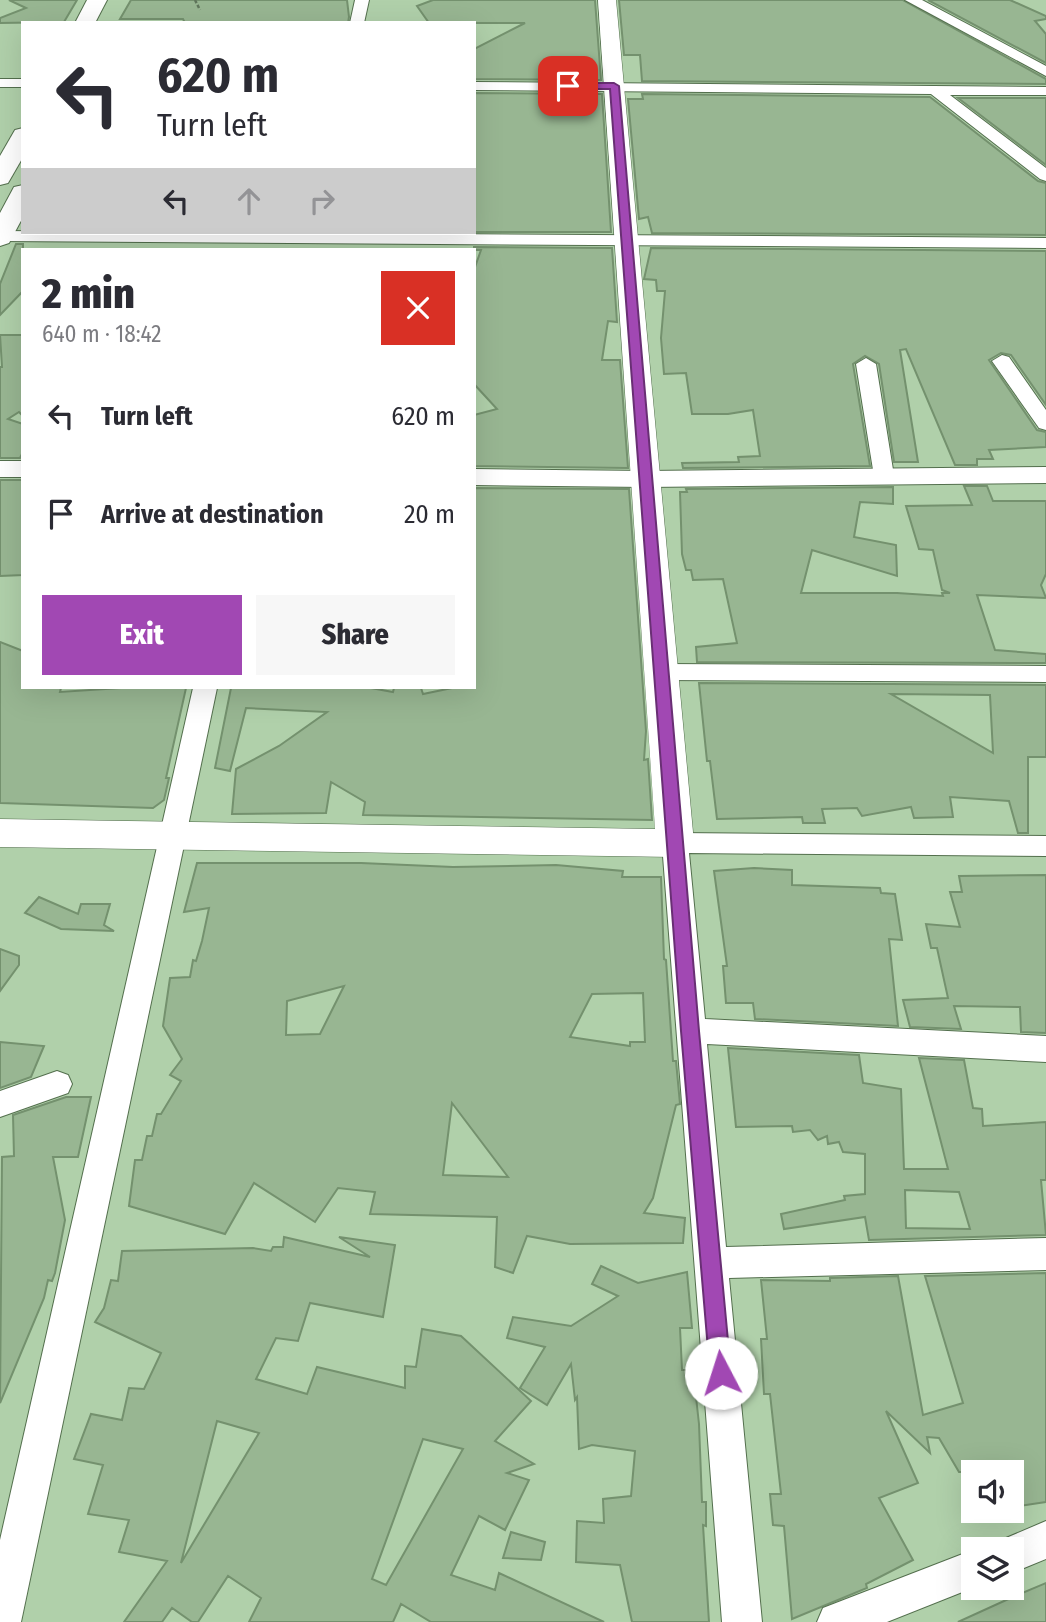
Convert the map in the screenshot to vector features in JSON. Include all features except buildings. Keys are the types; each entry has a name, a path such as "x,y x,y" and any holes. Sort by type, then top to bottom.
{"main road":[{"path":"86,21 97,0"},
{"path":"108,21 118,0"},
{"path":"3,835 676,843 607,0"},
{"path":"0,178 21,139"},
{"path":"1,237 21,196"}],"street":[{"path":"358,21 362,0"},
{"path":"912,0 1046,72"},
{"path":"0,83 21,83"},
{"path":"476,86 1046,91"},
{"path":"935,90 1046,176"},
{"path":"1,237 306,241 1046,243"},
{"path":"1002,361 1046,424"},
{"path":"866,364 884,476"},
{"path":"0,468 21,469"},
{"path":"476,477 646,479 1046,475"},
{"path":"662,672 1046,674"},
{"path":"1,1622 205,689"},
{"path":"742,1622 676,843 1046,846"},
{"path":"690,1031 1046,1048"},
{"path":"0,1104 57,1084"},
{"path":"711,1263 1046,1254"},
{"path":"1024,1549 1046,1540"},
{"path":"837,1622 961,1574"}],"path":[{"path":"195,0 200,10"}],"route":[{"path":"568,86 614,86 690,1031 721,1373"}]}
